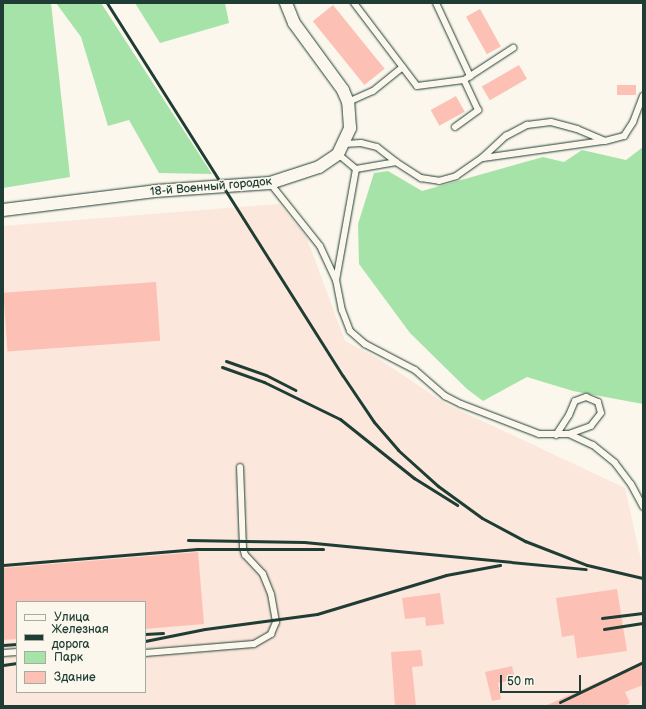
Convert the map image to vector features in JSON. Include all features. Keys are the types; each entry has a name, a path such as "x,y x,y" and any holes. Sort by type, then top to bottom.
{"street":[{"name":"18-й Военный городок","path":"3,210 155,191 270,183 320,167 338,154 344,144 350,128 348,102 342,90 294,23 286,3"}],"lane":[{"path":"354,3 417,86 464,80 513,48"},
{"path":"436,3 470,76"},
{"path":"348,102 373,91 403,67"},
{"path":"455,127 478,110 464,80"},
{"path":"482,158 605,141 624,136 633,122 643,96"},
{"path":"344,144 361,143 377,147 396,162 421,178 439,181 456,176 482,158 506,136 527,125 551,122 577,129 605,141"},
{"path":"338,154 356,169 396,162"},
{"path":"336,280 356,169"},
{"path":"270,183 320,246 336,280 342,310 350,331 365,344 415,370 445,396 461,404 539,434 556,434 569,434 591,426 600,413 598,402 586,397 575,401 570,415 556,434"},
{"path":"569,434 593,446 615,463 631,484 643,507"},
{"path":"146,653 254,644 272,634 276,622 271,594 263,574 245,555 243,548 240,467"},
{"path":"3,653 16,652"}],"shaded area":[{"path":"279,204 306,236 345,341 379,359 446,404 625,488 641,560 643,561 643,706 3,706 3,226"}],"green space":[{"path":"3,3 51,3 70,177 3,188"},
{"path":"56,3 101,3 212,174 159,173 129,120 108,126 81,37"},
{"path":"135,3 225,3 229,23 160,43"},
{"path":"643,147 643,404 573,391 527,377 483,401 467,389 410,333 359,264 358,224 374,173 388,171 422,191 543,157 564,162 582,150 626,160"}],"building":[{"path":"333,5 385,69 364,85 313,21"},
{"path":"480,9 501,47 487,54 466,17"},
{"path":"519,65 527,79 490,100 482,86"},
{"path":"617,85 636,85 636,95 617,95"},
{"path":"456,96 465,112 439,126 431,110"},
{"path":"156,282 160,341 7,352 3,293"},
{"path":"198,552 204,624 146,629 146,601 16,601 16,639 3,640 3,568"},
{"path":"617,589 627,651 577,658 574,635 562,637 556,598"},
{"path":"440,593 444,624 426,626 425,617 405,619 402,598"},
{"path":"421,650 423,666 412,667 416,706 395,706 391,652"},
{"path":"643,662 643,685 625,692 630,703 624,706 545,706"},
{"path":"512,666 515,679 498,683 501,699 492,701 485,672"}],"railway":[{"path":"107,3 343,376 374,422 398,450 438,486 482,518 525,541 587,565 643,578"},
{"path":"226,361 266,375 295,390"},
{"path":"222,367 264,382 340,419 414,478 457,505"},
{"path":"188,540 304,542 586,569"},
{"path":"3,565 197,549 323,549"},
{"path":"146,641 205,629 317,614 446,575 500,565"},
{"path":"602,618 643,613"},
{"path":"604,629 643,623"},
{"path":"146,634 163,633"},
{"path":"3,645 16,644"},
{"path":"560,702 643,662"},
{"path":"3,665 16,663"}]}
